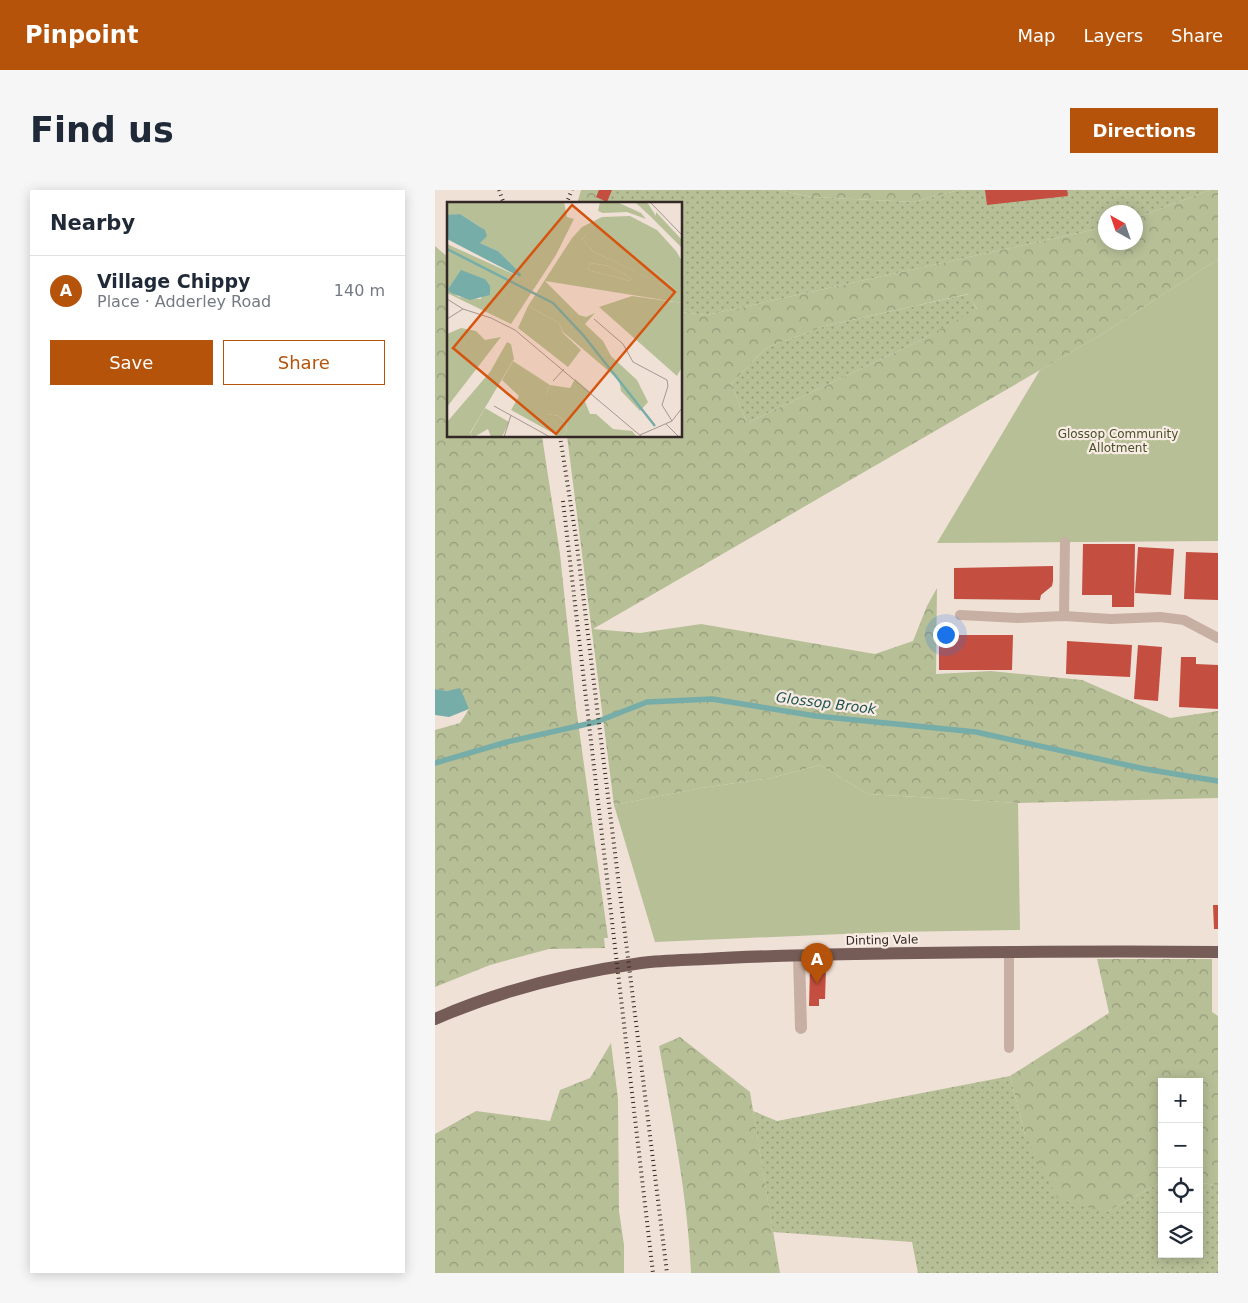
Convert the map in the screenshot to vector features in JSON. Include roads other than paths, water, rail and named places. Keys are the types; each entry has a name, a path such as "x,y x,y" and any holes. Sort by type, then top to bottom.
{"main road":[{"name":"Dinting Vale","path":"435,1019 494,996 536,983 588,972 653,962 1009,951 1218,952"}],"street":[{"path":"799,956 801,1028"}],"lane":[{"path":"1064,616 1065,542"},
{"path":"960,615 1018,618 1064,616 1184,620 1218,638"},
{"path":"1009,951 1009,1048"}],"water":[{"path":"460,688 469,709 449,717 435,715 435,689 447,691"}],"waterway":[{"name":"Glossop Brook","path":"435,763 507,742 596,722 647,702 712,699 816,716 976,732 1145,769 1218,781"}],"railway":[{"path":"499,190 503,202"},
{"path":"567,202 572,190"},
{"path":"560,438 576,538 667,1273"},
{"path":"563,501 653,1273"}],"place":[{"name":"Village Chippy","path":"817,984"}],"park label":[{"name":"Glossop Community Allotment","path":"1118,441"}]}
